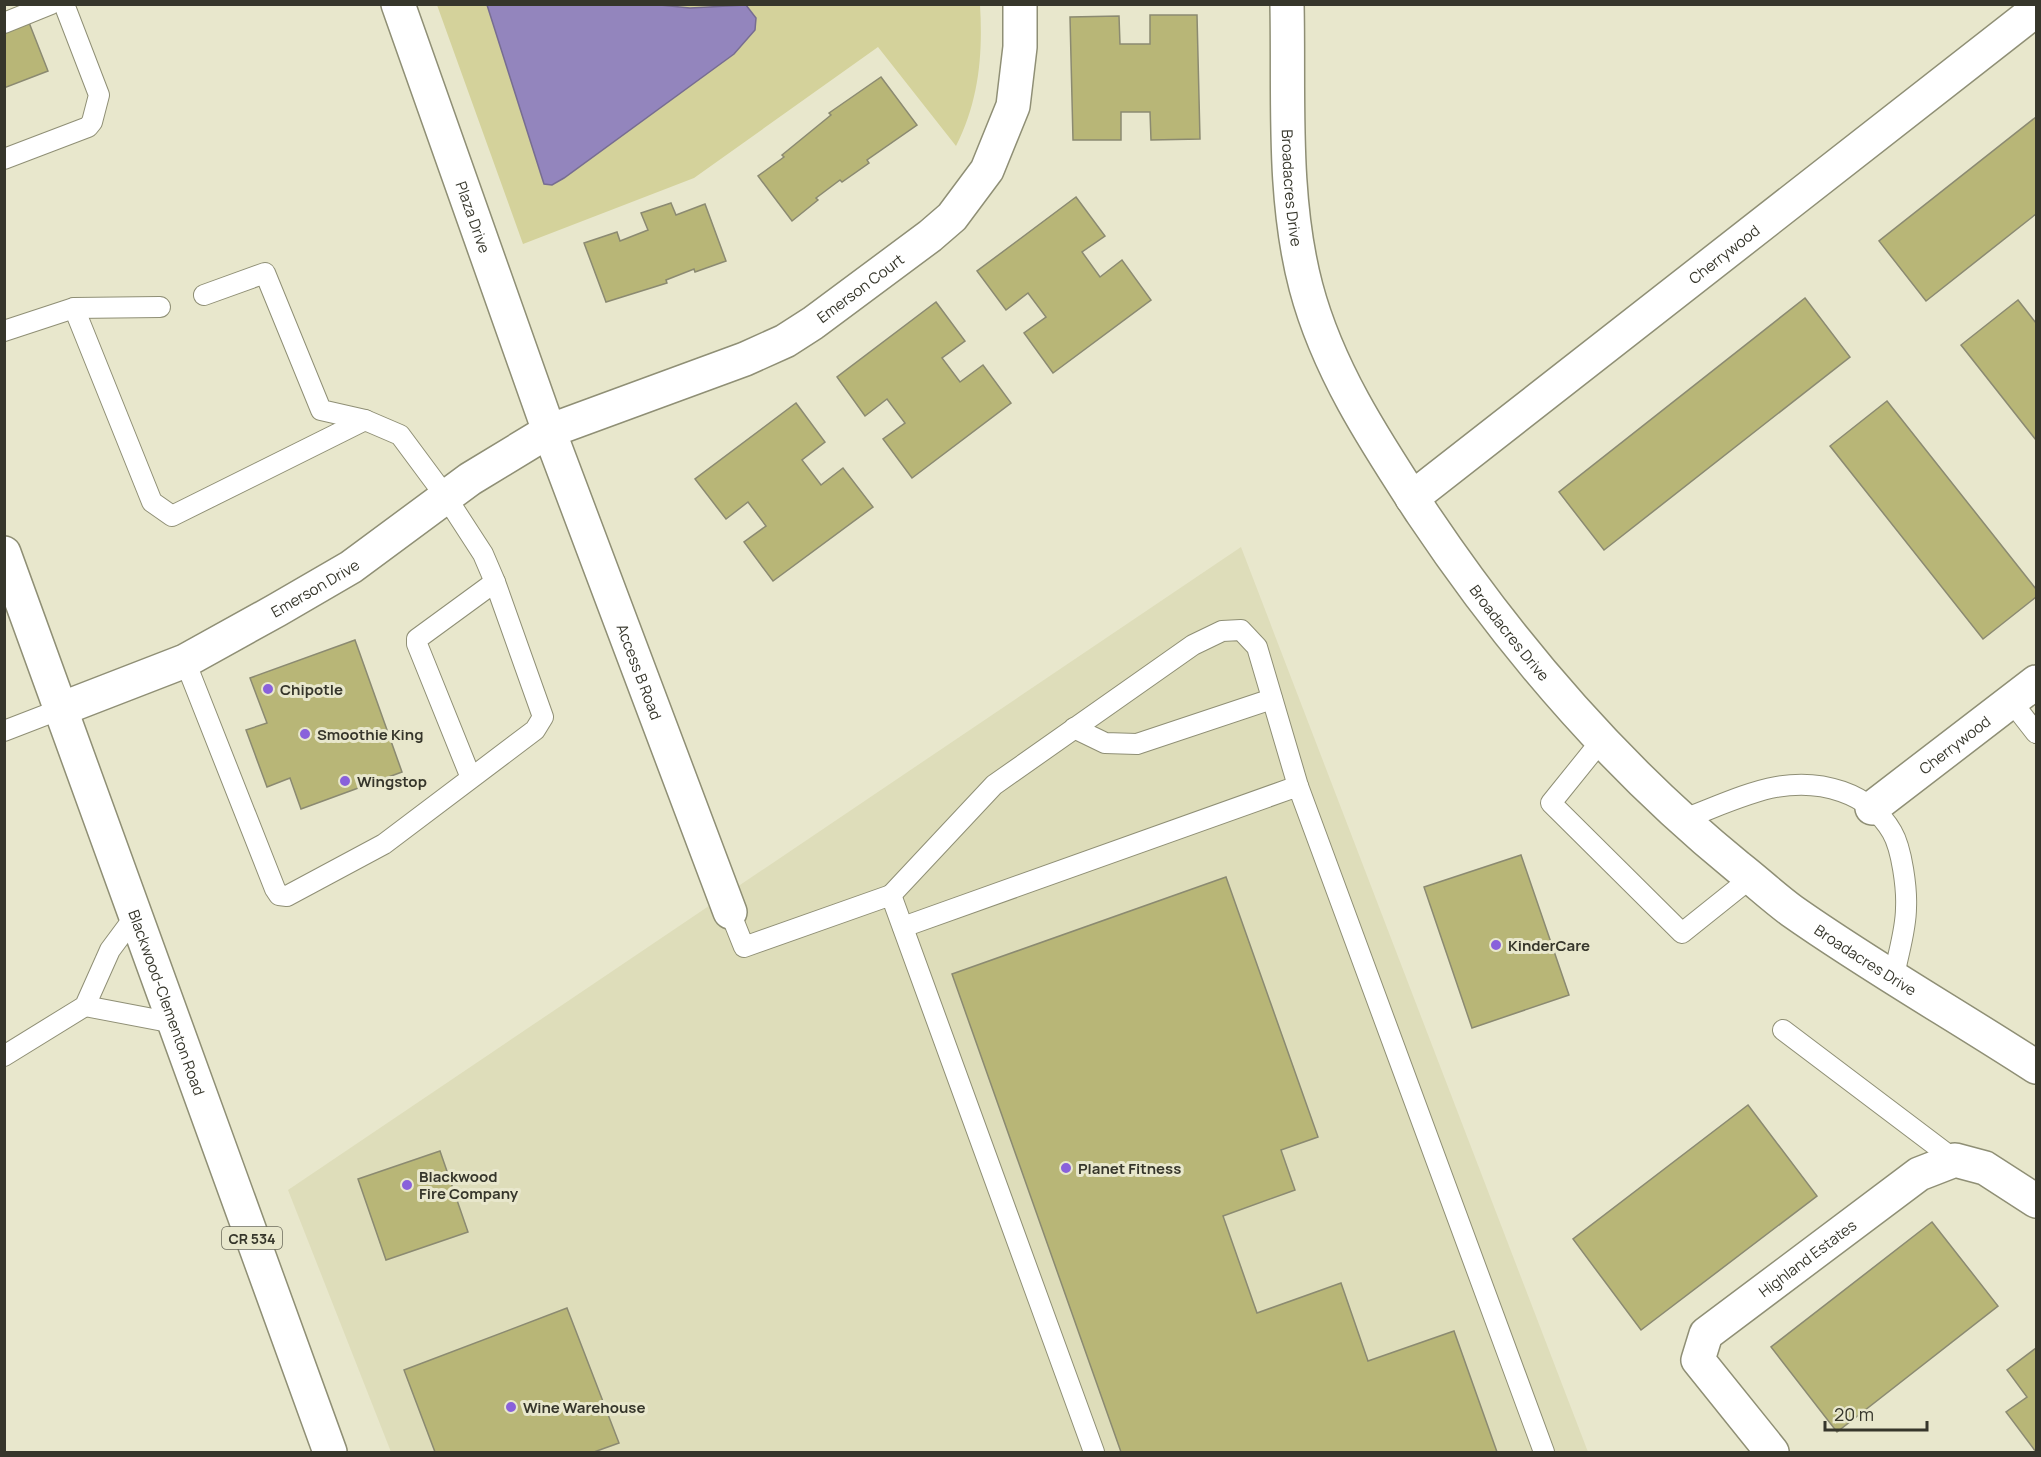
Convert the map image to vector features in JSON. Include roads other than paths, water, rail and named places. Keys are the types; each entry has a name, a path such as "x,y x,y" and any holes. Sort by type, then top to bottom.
{"street":[{"name":"Plaza Drive","path":"398,4 549,431"},
{"name":"Emerson Court","path":"549,431 745,359 785,341 911,251 952,217 987,170 1008,124 1017,83 1020,4"},
{"name":"Broadacres Drive","path":"1287,4 1292,202 1296,243 1318,325 1347,393 1412,498 1493,615 1577,717 1681,820 1791,910 2037,1067"},
{"name":"Cherrywood","path":"1412,498 2037,10"},
{"name":"Emerson Drive","path":"61,709 185,661 351,567 446,497 549,431"},
{"name":"Access B Road","path":"549,431 730,912"},
{"name":"Blackwood-Clementon Road","path":"4,553 330,1452"},
{"name":"Cherrywood","path":"1872,808 2024,692"},
{"path":"1955,1160 1985,1168 2037,1201"},
{"name":"Highland Estates","path":"1772,1452 1698,1360 1706,1334 1919,1174 1955,1160"}],"lane":[{"path":"4,23 51,4"},
{"path":"4,159 88,127 92,122 99,95 64,4"},
{"path":"185,661 279,895 287,896 384,844 535,730 543,717 495,582 483,555 446,497 400,435 365,420 321,410 265,273 204,295"},
{"path":"4,331 74,308 160,307"},
{"path":"74,308 152,502 172,516 365,420"},
{"path":"471,778 417,644 417,639 495,582"},
{"path":"730,912 744,947 891,895 994,785 1193,645 1222,631 1241,630 1257,647 1298,786 1544,1452"},
{"path":"2024,692 2037,733"},
{"path":"1074,728 1105,743 1137,744 1272,699"},
{"path":"4,731 61,709"},
{"path":"1601,741 1551,803 1682,933 1752,878"},
{"path":"903,927 1298,786"},
{"path":"1681,820 1776,787 1814,786 1846,791 1872,808 1893,832 1902,864 1907,909 1894,976"},
{"path":"891,895 1094,1452"},
{"path":"4,1056 85,1006 110,950 136,915"},
{"path":"85,1006 174,1023"},
{"path":"1784,1030 1955,1160"}],"place":[{"name":"Chipotle","path":"268,689"},
{"name":"Smoothie King","path":"305,734"},
{"name":"Wingstop","path":"345,781"},
{"name":"KinderCare","path":"1496,945"},
{"name":"Planet Fitness","path":"1066,1168"},
{"name":"Blackwood Fire Company","path":"407,1185"},
{"name":"Wine Warehouse","path":"511,1407"}]}
